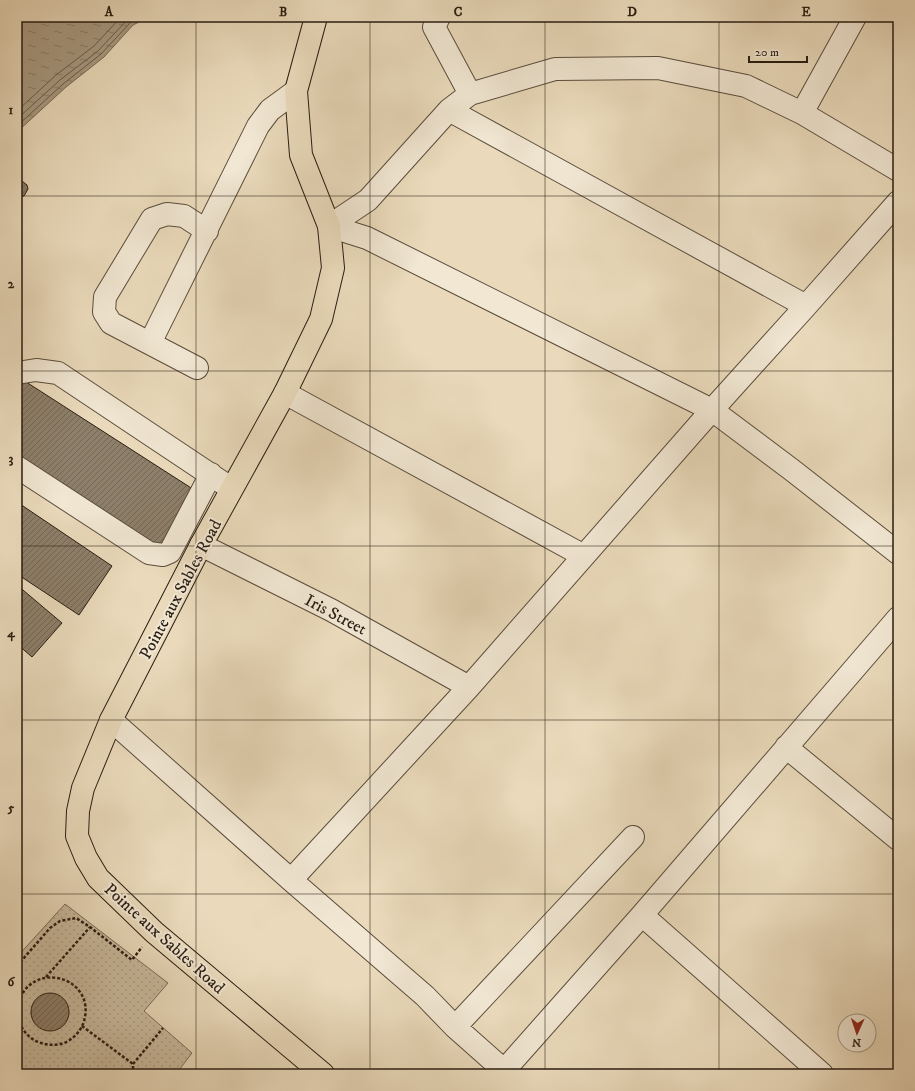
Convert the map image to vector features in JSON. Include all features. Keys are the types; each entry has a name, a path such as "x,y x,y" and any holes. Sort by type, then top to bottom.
{"main road":[{"name":"Pointe aux Sables Road","path":"316,17 296,91 301,155 329,226 333,268 321,319 285,393 201,546 111,720 83,788 78,811 77,836 86,858 98,878 154,932 323,1074"}],"street":[{"path":"439,17 434,27 470,94"},
{"path":"802,113 855,17"},
{"path":"329,226 368,200 449,110 470,94 555,69 658,68 746,86 802,113 898,170"},
{"path":"150,343 258,126 270,110 296,91"},
{"path":"449,110 806,306"},
{"path":"291,880 469,687 712,410 898,202"},
{"path":"197,368 111,323 104,312 105,297 152,220 167,214 184,216 207,231"},
{"path":"329,226 366,238 712,410 898,553"},
{"path":"17,373 36,370 58,373 233,489"},
{"path":"285,393 584,556"},
{"path":"17,468 149,553 163,555 170,552 211,474"},
{"name":"Iris Street","path":"201,546 331,610 469,687"},
{"path":"111,720 291,880 425,996 455,1028 504,1073 898,618"},
{"path":"786,747 898,839"},
{"path":"455,1028 633,837"},
{"path":"642,915 822,1074"}],"path":[{"path":"17,966 50,928 60,921 76,918 132,960 154,932"},
{"path":"46,977 90,927"},
{"path":"17,1007 19,998 26,988 35,981 46,977 57,977 67,980 76,987 82,995 86,1016 82,1026 75,1036 66,1042 54,1045 42,1044 32,1040 23,1031 18,1021 17,1013"},
{"path":"82,1026 133,1064"},
{"path":"132,1074 133,1064 163,1028"}],"shaded area":[{"path":"65,904 168,983 144,1011 192,1053 176,1074 17,1074 17,957"}],"water":[{"path":"17,17 149,17 133,25 104,57 66,87 17,132"}],"building":[{"path":"17,181 22,181 27,185 28,189 24,196 17,196"},
{"path":"23,380 199,493 162,551 17,458 17,388"},
{"path":"17,502 112,566 79,615 17,574"},
{"path":"17,585 62,623 32,657 17,644"},
{"path":"50,993 63,999 69,1012 63,1025 50,1031 37,1025 31,1012 37,999"}]}
